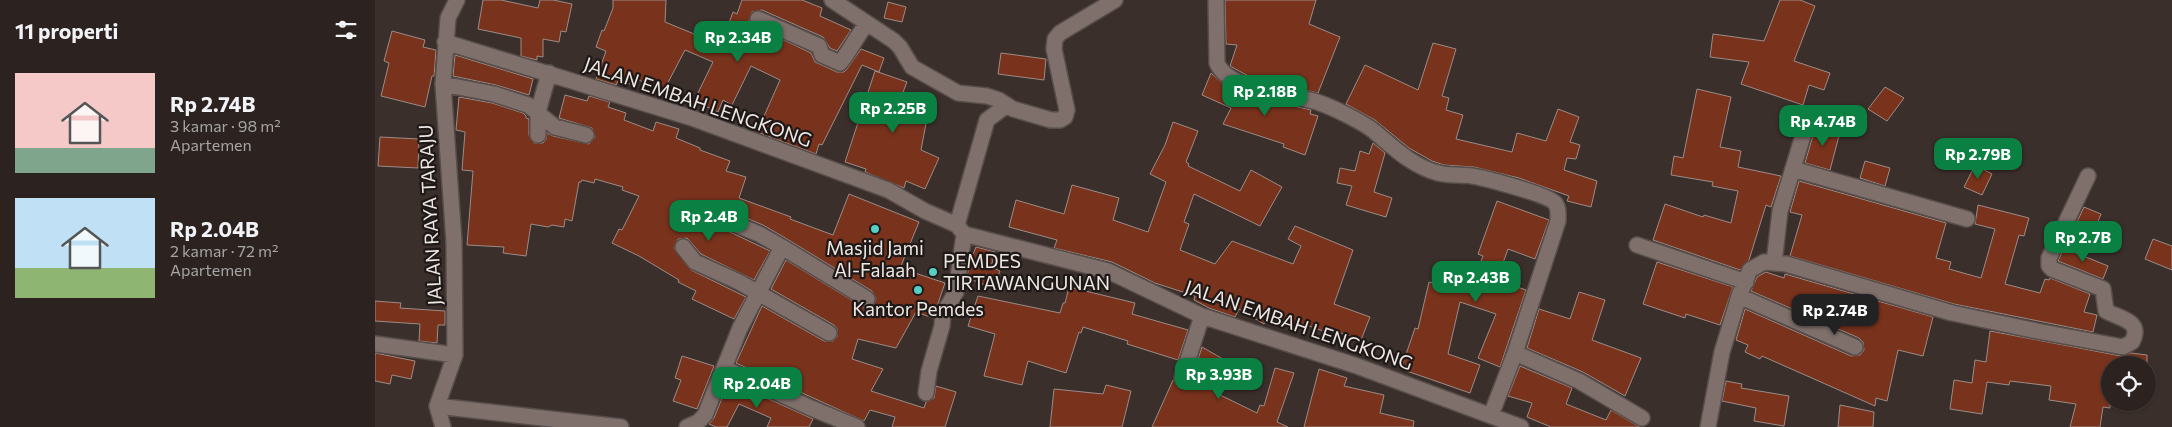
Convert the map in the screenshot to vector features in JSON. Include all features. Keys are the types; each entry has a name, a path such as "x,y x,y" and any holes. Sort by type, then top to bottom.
{"street":[{"name":"JALAN RAYA TARAJU","path":"437,406 455,355 454,242 443,84 448,18 457,0"},
{"path":"832,0 894,41 900,47 912,67 959,93 987,96 1007,105 1013,110 1051,120 1060,120 1065,117 1067,110 1054,49 1055,40 1060,33 1115,0"},
{"path":"1216,0 1217,63 1220,69 1228,76 1267,92 1317,102 1373,130 1409,160 1438,173 1472,176 1533,192 1557,204 1557,221 1515,353 1491,415"},
{"path":"758,19 819,46 822,55 840,63 849,52 855,37 866,24"},
{"name":"JALAN EMBAH LENGKONG","path":"445,42 692,118 888,190 961,229 1108,271 1202,316 1357,366 1521,427"},
{"path":"537,135 539,112 549,73"},
{"path":"443,84 494,94 528,105 539,112 555,127 586,135"},
{"path":"926,393 929,371 942,326 943,314 956,292 961,229 987,120 1007,105"},
{"path":"1774,263 1780,211 1805,129"},
{"path":"1793,169 1967,219"},
{"path":"1708,427 1722,352 1739,296 1750,270 1764,262 1786,264 1952,313 2037,331 2127,346 2136,335 2135,329 2132,324 2106,311 2103,289 2052,269 2049,266 2049,258 2088,176"},
{"path":"719,217 759,234 783,247 867,299"},
{"path":"1637,245 1746,282"},
{"path":"683,247 687,255 695,262 758,293 829,333"},
{"path":"687,427 698,422 705,415 737,335 783,247"},
{"path":"1739,296 1855,346"},
{"path":"1182,378 1202,316"},
{"path":"375,344 455,355"},
{"path":"1515,353 1579,381 1642,418"},
{"path":"724,368 857,427"},
{"path":"443,427 437,406 621,427"}],"building":[{"path":"483,0 501,0 538,8 540,0 553,0 572,4 566,32 561,31 559,42 543,39 543,57 537,56 537,60 521,56 521,38 478,29"},
{"path":"613,0 666,0 665,22 721,45 733,12 737,14 742,0 802,0 822,8 820,16 851,30 837,51 830,48 823,37 762,10 752,12 749,20 750,24 811,53 815,62 837,72 844,72 861,49 884,58 879,72 862,65 822,145 819,144 816,154 757,132 780,80 751,66 732,105 723,100 718,112 694,101 713,62 685,50 663,92 639,80 636,87 619,79 616,85 596,79 606,51 596,47 613,8"},
{"path":"1225,0 1316,0 1309,24 1340,37 1318,93 1250,77 1230,66 1237,45 1226,44"},
{"path":"1780,0 1800,0 1815,6 1794,61 1830,73 1824,90 1809,85 1803,105 1741,84 1749,62 1710,57 1713,34 1764,41"},
{"path":"888,2 906,7 902,22 884,18"},
{"path":"392,31 425,40 423,47 436,50 434,76 432,76 425,107 381,96 389,63 384,61"},
{"path":"1433,43 1456,49 1442,96 1449,98 1446,110 1463,115 1456,139 1512,152 1517,133 1546,141 1558,109 1579,117 1570,142 1580,145 1576,159 1567,158 1564,170 1597,181 1591,207 1567,201 1569,196 1519,178 1474,167 1444,165 1432,161 1409,148 1375,120 1346,104 1365,65 1418,90"},
{"path":"1001,53 1046,59 1044,80 998,74"},
{"path":"455,55 533,79 529,95 496,85 453,76"},
{"path":"875,71 907,82 903,92 931,97 921,150 939,158 925,189 906,181 904,188 865,172 866,169 845,162"},
{"path":"1211,73 1228,88 1243,94 1311,110 1310,114 1318,116 1305,155 1283,147 1284,144 1223,124 1231,108 1202,95"},
{"path":"1885,87 1904,98 1887,121 1868,109"},
{"path":"1697,89 1731,97 1720,147 1741,151 1738,167 1781,176 1771,207 1766,205 1749,260 1740,270 1653,240 1665,204 1703,217 1704,215 1731,223 1738,191 1712,186 1713,182 1671,175 1674,156 1683,158"},
{"path":"565,95 587,101 589,96 610,102 608,107 626,113 624,120 653,131 656,122 679,129 676,138 700,148 700,150 730,161 726,171 746,177 739,198 833,235 849,194 919,222 900,268 945,283 933,318 916,312 896,348 858,339 852,359 883,369 871,391 924,408 926,402 934,398 936,386 956,392 945,427 892,427 895,417 870,410 864,421 736,363 762,306 824,341 833,341 837,337 837,329 834,325 771,289 786,260 863,307 872,307 876,299 872,291 787,239 763,225 722,208 716,208 710,213 711,223 770,251 754,280 701,254 687,238 678,239 674,248 691,270 746,297 734,319 692,299 696,291 678,282 679,280 639,256 612,243 619,229 622,230 639,196 622,190 623,187 595,179 594,183 582,180 579,182 572,221 565,219 564,227 531,224 526,256 503,253 504,247 467,245 473,171 462,170 465,132 456,130 459,97 492,103 523,113 529,119 529,135 534,143 543,143 547,133 589,144 595,137 592,128 559,118"},
{"path":"1173,122 1198,131 1186,162 1189,164 1188,166 1240,191 1251,170 1282,187 1260,226 1194,194 1184,222 1189,224 1180,250 1215,264 1232,241 1293,264 1301,246 1288,239 1295,226 1353,250 1334,304 1370,317 1361,340 1338,332 1337,336 1298,322 1294,330 1268,316 1264,324 1239,309 1235,317 1209,308 1194,300 1195,296 1155,283 1112,262 1054,248 1057,240 1009,227 1016,200 1064,214 1072,185 1119,198 1113,220 1148,232 1166,182 1150,174 1165,145"},
{"path":"1812,124 1840,132 1830,170 1805,163 1814,132"},
{"path":"380,137 419,139 418,168 378,166"},
{"path":"1373,143 1385,153 1374,192 1392,198 1386,217 1346,205 1352,186 1337,183 1340,168 1355,171 1360,151 1369,154"},
{"path":"1865,161 1890,168 1885,186 1860,178"},
{"path":"1975,165 1992,174 1982,195 1964,187"},
{"path":"1799,181 1946,223 1936,258 1951,262 1949,269 1981,278 1995,229 1975,224 1978,205 2029,218 2024,236 2019,235 2005,284 2040,293 2045,279 2049,280 2050,278 2090,294 2084,312 2097,315 2093,332 1954,304 1790,256 1802,215 1790,212"},
{"path":"1497,201 1549,220 1535,259 1508,249 1497,280 1526,290 1500,367 1478,358 1496,314 1460,302 1448,354 1480,365 1470,393 1401,369 1415,328 1418,329 1429,282 1470,291 1483,256 1478,254"},
{"path":"2084,207 2101,214 2095,229 2077,222"},
{"path":"2153,239 2172,246 2172,270 2145,259"},
{"path":"976,247 995,252 991,267 1000,271 993,288 967,278 969,264"},
{"path":"2064,248 2108,266 2103,279 2058,261"},
{"path":"1657,262 1733,287 1720,325 1686,314 1685,318 1643,304"},
{"path":"1766,272 1784,278 1785,274 1933,317 1923,356 1898,350 1887,401 1876,398 1875,406 1762,356 1760,359 1745,352 1748,345 1736,340 1745,309 1851,356 1860,355 1864,350 1863,342 1859,338 1751,291 1757,277"},
{"path":"1069,287 1135,303 1132,314 1188,330 1178,360 1127,344 1128,341 1083,327 1081,333 1079,332 1066,373 1028,361 1022,385 984,376 995,334 968,326 978,296 1060,313"},
{"path":"1579,292 1605,300 1592,340 1641,358 1625,396 1583,372 1527,348 1539,309 1570,319"},
{"path":"375,301 401,303 400,308 445,311 445,325 438,325 437,343 419,341 420,324 375,321"},
{"path":"1990,331 2121,356 2101,356 2102,411 2100,427 2070,427 2076,404 2049,400 2051,386 2010,381 2009,385 1987,382 1982,414 1950,409 1954,380 1972,383 1975,360 1986,362"},
{"path":"1202,347 1230,363 1214,392 1257,413 1260,405 1264,406 1275,368 1294,373 1277,422 1288,427 1152,427 1173,380 1180,387 1188,385 1191,381"},
{"path":"375,353 415,361 411,379 392,375 390,384 375,381"},
{"path":"2131,353 2147,356 2121,356"},
{"path":"682,356 714,366 697,409 673,401 681,380 675,378"},
{"path":"1520,366 1572,388 1566,404 1606,420 1611,410 1640,427 1551,427 1527,417 1532,403 1508,396"},
{"path":"1319,369 1347,378 1344,386 1384,395 1380,413 1414,421 1413,427 1304,427"},
{"path":"729,381 813,419 809,427 767,427 771,418 739,404 727,427 716,427 709,424 714,418"},
{"path":"1726,381 1742,384 1741,388 1789,396 1784,426 1754,421 1756,408 1722,401"},
{"path":"1106,385 1131,391 1122,427 1050,427 1054,389 1103,394"},
{"path":"1840,405 1874,412 1873,427 1838,427"}],"place":[{"name":"Masjid Jami Al-Falaah","path":"875,229"},
{"name":"PEMDES TIRTAWANGUNAN","path":"933,272"},
{"name":"Kantor Pemdes","path":"918,290"}]}
